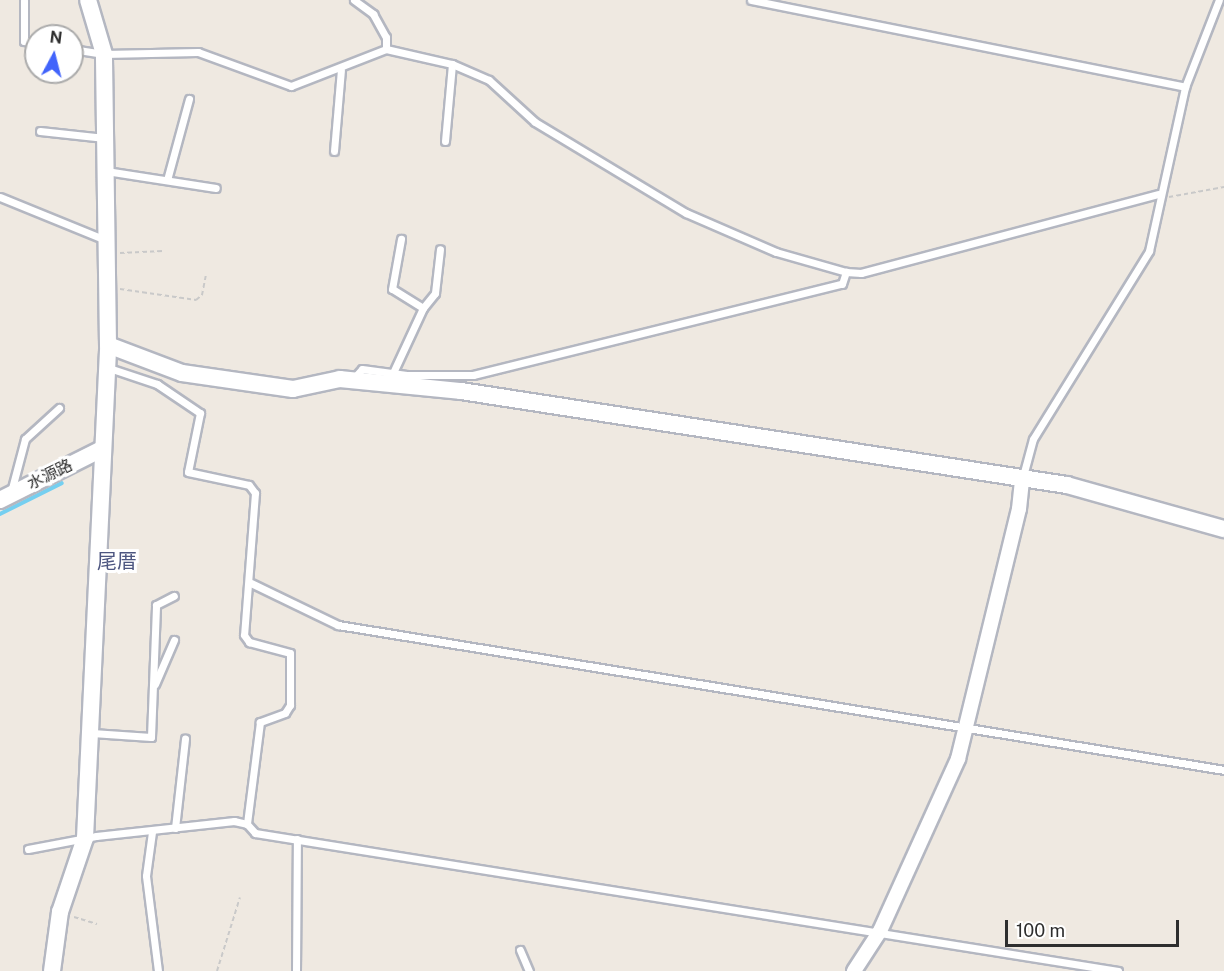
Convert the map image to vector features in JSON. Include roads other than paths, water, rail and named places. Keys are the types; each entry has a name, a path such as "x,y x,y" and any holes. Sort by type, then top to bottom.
{"street":[{"path":"52,971 60,912 85,838 100,450 108,345 104,54 88,0"},
{"path":"108,345 182,373 294,389 333,380 390,379 1103,492 1224,529"},
{"name":"水源路","path":"5,497 100,450"},
{"path":"854,971 880,931 958,759 1019,509 1022,479"}],"lane":[{"path":"24,0 24,24"},
{"path":"354,0 373,14 386,37 386,49"},
{"path":"751,0 1185,87"},
{"path":"1022,479 1033,439 1149,251 1158,194 1185,87 1219,0"},
{"path":"84,52 104,54 198,52 291,86 341,70 386,49 452,64 489,80 535,122 686,213 776,252 846,272 861,273 1158,194"},
{"path":"446,141 452,64"},
{"path":"334,151 341,70"},
{"path":"167,180 189,99"},
{"path":"40,131 105,138"},
{"path":"106,171 216,188"},
{"path":"0,197 108,247"},
{"path":"401,239 392,289 423,308"},
{"path":"440,249 435,293 423,308 390,379 473,375 842,284 846,272"},
{"path":"106,367 157,384 200,414 188,472 253,488 248,537 253,551 244,635 249,642 290,653 290,705 285,714 260,722 247,824"},
{"path":"5,497 25,440 58,408"},
{"path":"251,583 338,625 1224,770"},
{"path":"89,733 151,737 156,605 174,596"},
{"path":"152,690 174,640"},
{"path":"175,828 185,739"},
{"path":"28,849 85,838 152,832 234,820 247,824 255,832 1118,971"},
{"path":"152,832 146,876 158,971"},
{"path":"296,971 297,839"},
{"path":"520,950 529,971"}],"waterway":[{"path":"0,514 62,483"}],"district":[{"name":"尾厝","path":"117,561"}]}
